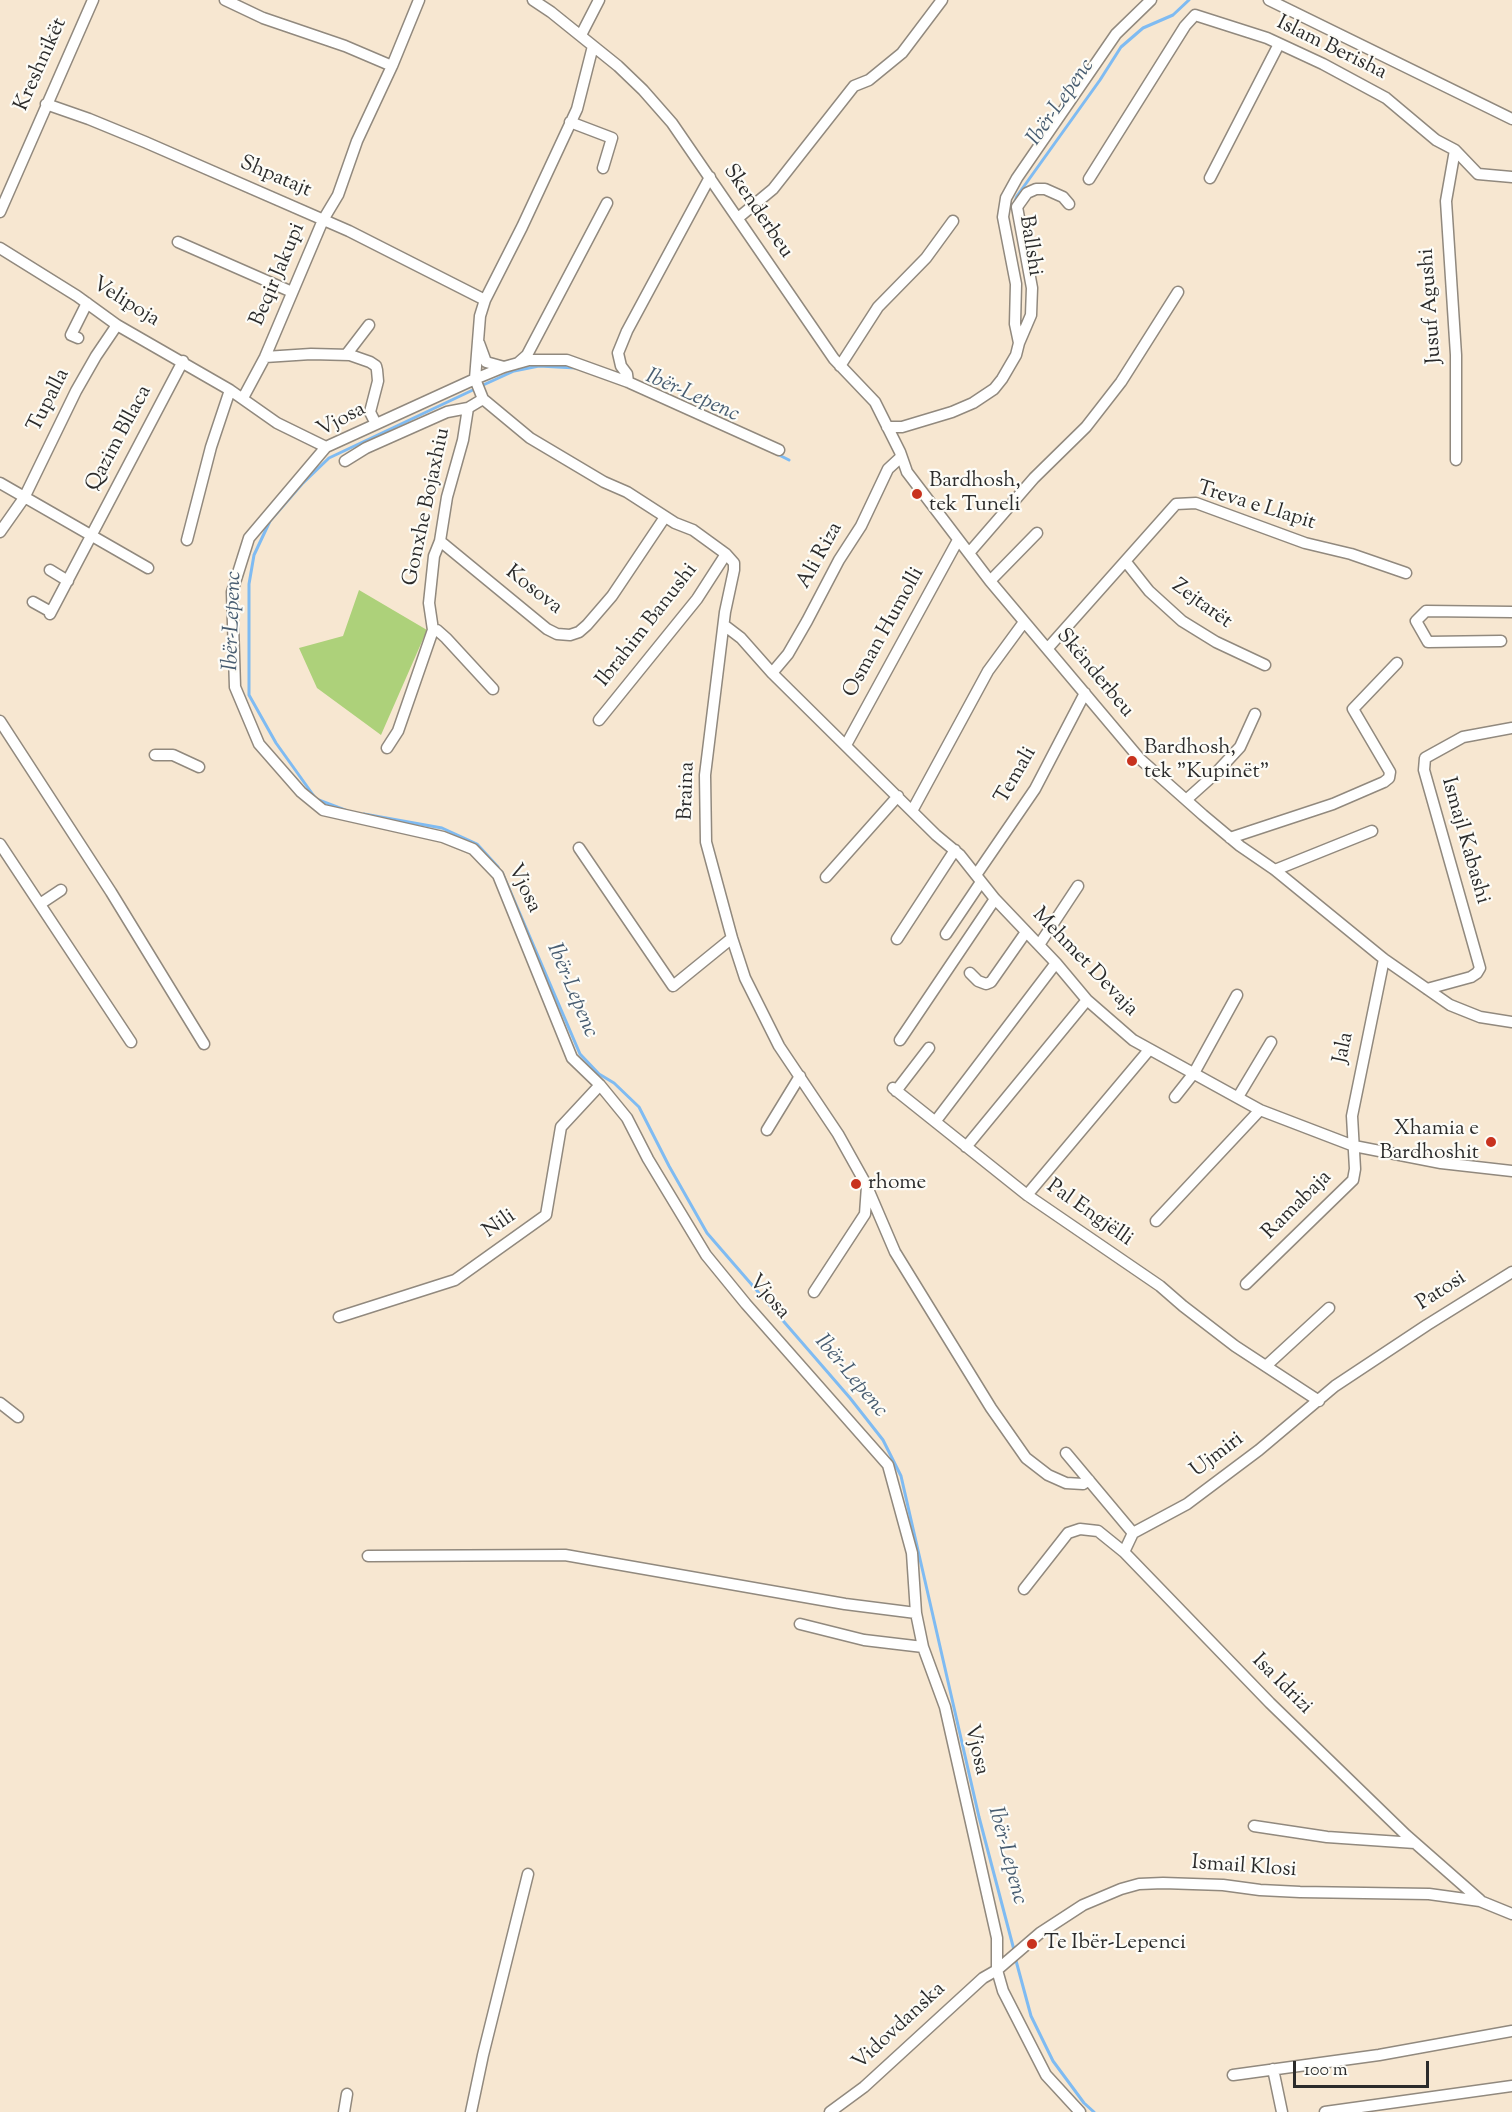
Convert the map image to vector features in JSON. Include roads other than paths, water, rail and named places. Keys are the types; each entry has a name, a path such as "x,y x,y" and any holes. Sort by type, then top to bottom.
{"street":[{"name":"Kreshnikët","path":"0,212 93,0"},
{"path":"225,0 263,18 345,46 392,66"},
{"name":"Beqir Jakupi","path":"243,398 265,357 323,220 338,195 357,141 392,66 419,0"},
{"path":"532,0 593,46 577,109 526,218 484,300 480,316 475,379 483,396 530,438 604,482 627,492 665,517 693,530 726,554"},
{"path":"581,35 599,0"},
{"path":"738,218 773,189 854,86 869,80 902,53 942,0"},
{"name":"Ballshi","path":"1019,343 1015,324 1016,284 1003,218 1006,198 1017,178 1116,34 1151,0"},
{"path":"1269,0 1512,119"},
{"name":"Islam Berisha","path":"1089,179 1185,26 1195,15 1267,38 1323,64 1386,98 1436,140 1455,150 1478,174 1512,177"},
{"path":"1210,178 1279,44"},
{"name":"Skenderbeu","path":"593,46 643,90 672,123 837,363"},
{"name":"Shpatajt","path":"46,104 107,127 323,220 412,262 484,300"},
{"path":"570,122 612,138 603,168"},
{"name":"Jusuf Agushi","path":"1455,150 1446,201 1456,355 1455,460"},
{"path":"628,382 618,353 627,331 710,177"},
{"path":"889,429 952,412 973,403 994,389 1002,379 1016,355 1031,315 1032,288 1017,207 1027,194 1036,189 1045,189 1063,197 1069,204"},
{"path":"518,363 527,355 607,203"},
{"path":"837,363 879,308 926,258 953,221"},
{"path":"178,242 292,292"},
{"name":"Velipoja","path":"0,248 87,303 117,325 183,361 243,398 277,423 326,447"},
{"path":"969,553 1034,478 1086,427 1121,382 1178,292"},
{"path":"78,338 72,335 87,303"},
{"name":"Tupalla","path":"24,498 76,391 117,325"},
{"path":"346,355 369,325"},
{"path":"478,340 486,362 504,367"},
{"path":"265,357 311,354 346,355 370,362 376,366 378,381 370,412 376,424"},
{"name":"Vjosa","path":"779,450 628,382 567,360 529,360 475,379 326,447 249,537 232,592 235,687 259,744 301,792 323,810 443,837 474,849 498,875 572,1058 600,1085 627,1118 648,1159 706,1255 746,1304 888,1464 912,1553 916,1613 923,1647 947,1718 997,1938 997,1970 1004,1991 1046,2075 1080,2112"},
{"name":"Qazim Bllaca","path":"33,602 51,613 183,361"},
{"name":"Skënderbeu","path":"837,363 875,402 901,454 907,472 958,540 1140,759 1230,838 1275,870 1384,959 1450,1005 1480,1017 1512,1022"},
{"path":"187,540 220,415 230,390"},
{"name":"Gonxhe Bojaxhiu","path":"345,461 366,448 447,412 468,408 483,396"},
{"name":"Gonxhe Bojaxhiu","path":"387,748 398,731 434,630 429,603 434,556 440,541 447,497 463,440 468,408"},
{"name":"Ali Riza","path":"772,673 788,654 861,526 888,469 901,454"},
{"path":"0,483 148,568"},
{"path":"0,532 24,498"},
{"name":"Treva e Llapit","path":"1048,648 1176,504 1196,504 1305,543 1351,554 1406,573"},
{"name":"Kosova","path":"440,541 547,629 557,634 570,635 579,632 587,625 612,596 665,517"},
{"path":"990,581 1037,533"},
{"name":"Osman Humolli","path":"846,745 958,540"},
{"name":"Braina","path":"726,554 734,563 734,570 724,625 705,775 706,842 745,978 780,1046 838,1134 867,1186 895,1252 991,1408 1026,1458 1048,1475 1066,1483 1083,1484 1089,1480"},
{"name":"Ibrahim Banushi","path":"599,720 697,599 726,554"},
{"name":"Zejtarët","path":"1126,562 1149,591 1182,621 1216,642 1265,664"},
{"path":"50,570 68,581"},
{"path":"1501,641 1428,642 1416,621 1426,611 1512,612"},
{"path":"912,811 988,671 1024,622"},
{"name":"Mehmet Devaja","path":"724,625 741,638 772,673 912,811 955,850 995,899 1056,963 1087,1000 1117,1028 1149,1050 1260,1110 1354,1146 1441,1163 1512,1171"},
{"path":"434,630 446,638 493,689"},
{"path":"1230,838 1333,804 1389,778 1390,772 1353,709 1397,663"},
{"name":"Temali","path":"946,934 1035,789 1085,693"},
{"path":"1186,800 1240,747 1256,714"},
{"path":"0,721 111,892 204,1044"},
{"name":"Ismajl Kabashi","path":"1427,989 1471,977 1480,968 1424,770 1425,758 1463,737 1512,728"},
{"path":"155,755 173,755 199,767"},
{"path":"826,877 898,796"},
{"path":"1275,870 1372,831"},
{"path":"0,844 131,1042"},
{"path":"579,848 674,986 732,938"},
{"path":"897,939 955,850"},
{"path":"1039,945 1078,886"},
{"path":"40,904 61,890"},
{"path":"900,1040 995,899"},
{"path":"970,973 978,981 986,984 991,982 1026,932"},
{"name":"Jala","path":"1354,1146 1352,1116 1384,959"},
{"path":"938,1118 1056,963"},
{"path":"1175,1097 1194,1073 1237,995"},
{"path":"966,1147 1087,1000"},
{"path":"1238,1097 1271,1042"},
{"name":"Pal Engjëlli","path":"929,1048 895,1090 1027,1195 1160,1286 1235,1346 1319,1401"},
{"path":"1027,1195 1149,1050"},
{"path":"767,1130 800,1076"},
{"name":"Nili","path":"339,1317 455,1280 546,1215 561,1127 600,1085"},
{"path":"1156,1221 1260,1110"},
{"name":"Ramabaja","path":"1246,1284 1353,1180 1354,1146"},
{"path":"814,1292 865,1214 867,1186"},
{"name":"Patosi","path":"1319,1401 1335,1386 1394,1346 1512,1272"},
{"path":"1267,1365 1329,1308"},
{"name":"Ujmiri","path":"1133,1533 1187,1504 1319,1401"},
{"path":"0,1403 18,1418"},
{"path":"1024,1589 1068,1533 1080,1529 1098,1532 1124,1552 1133,1533 1066,1453"},
{"name":"Isa Idrizi","path":"1124,1552 1270,1703 1415,1843 1480,1901"},
{"path":"368,1556 565,1555 845,1604 916,1613"},
{"path":"800,1624 864,1640 923,1647"},
{"path":"1254,1826 1327,1837 1415,1843"},
{"path":"471,2112 528,1874"},
{"name":"Ismail Klosi","path":"997,1970 1040,1933 1083,1905 1101,1896 1139,1884 1223,1885 1300,1892 1429,1894 1480,1901 1512,1914"},
{"name":"Vidovdanska","path":"830,2112 864,2087 983,1978 997,1970"},
{"path":"1233,2075 1379,2055 1512,2031"},
{"path":"1273,2069 1282,2112"},
{"path":"1324,2112 1512,2086"},
{"path":"344,2112 347,2094"}],"waterway":[{"name":"Ibër-Lepenc","path":"1014,204 1017,196 1121,47 1143,28 1173,15 1189,0"},
{"name":"Ibër-Lepenc","path":"481,386 514,371 539,366 576,368"},
{"name":"Ibër-Lepenc","path":"345,810 316,799 276,743 249,695 249,584 254,555 270,521 302,484 329,458 475,389"},
{"name":"Ibër-Lepenc","path":"777,454 789,460"},
{"name":"Ibër-Lepenc","path":"364,814 442,828 477,844 498,867"},
{"name":"Ibër-Lepenc","path":"502,872 580,1054 599,1074 614,1083 639,1107 707,1233 850,1398 883,1440 901,1476 979,1817 1014,1950"},
{"name":"Ibër-Lepenc","path":"1015,1957 1031,2016 1053,2061 1084,2103 1094,2112"}],"place":[{"name":"Bardhosh, tek Tuneli","path":"917,494"},
{"name":"Bardhosh, tek \"Kupinët\"","path":"1132,761"},
{"name":"Xhamia e Bardhoshit","path":"1491,1142"},
{"name":"rhome","path":"856,1184"},
{"name":"Te Ibër-Lepenci","path":"1032,1944"}]}
